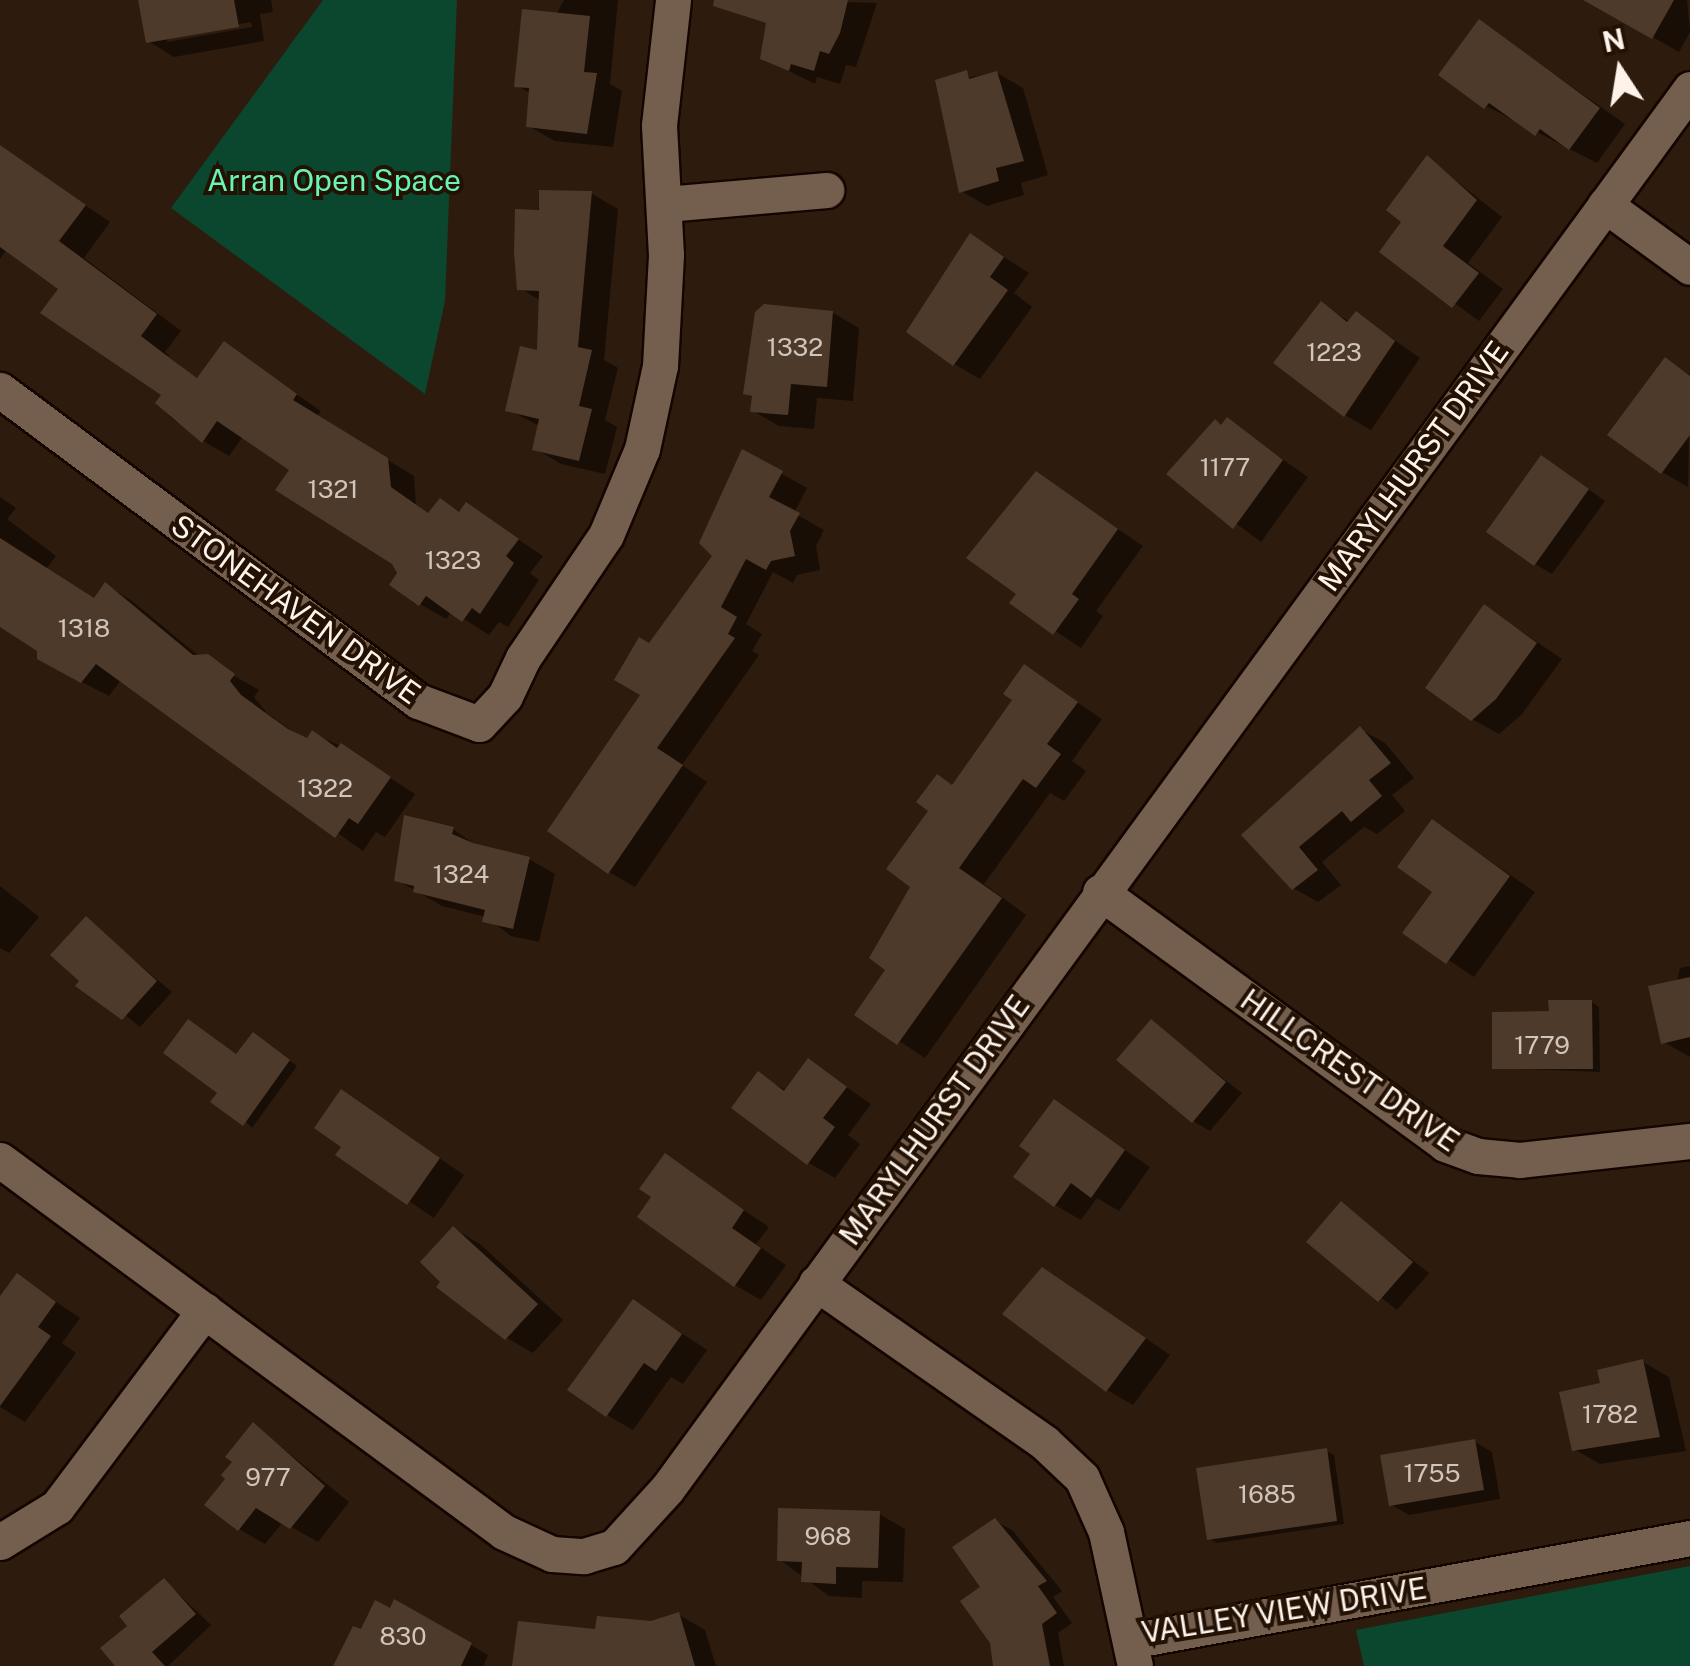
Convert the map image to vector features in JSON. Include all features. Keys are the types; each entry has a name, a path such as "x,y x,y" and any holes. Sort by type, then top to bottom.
{"street":[{"name":"STONEHAVEN DRIVE","path":"0,390 418,701 479,724 505,696 522,658 606,535 641,450 660,366 666,204 659,125 673,0"},
{"name":"MARYLHURST DRIVE","path":"0,1160 504,1532 552,1554 584,1556 614,1547 637,1528 1690,89"},
{"path":"666,204 826,190"},
{"path":"1606,205 1690,267"},
{"name":"HILLCREST DRIVE","path":"1100,892 1445,1144 1478,1156 1520,1160 1690,1141"},
{"name":"VALLEY VIEW DRIVE","path":"816,1283 1066,1460 1106,1532 1133,1654 1690,1538"},
{"path":"0,1542 57,1507 205,1310"}],"green space":[{"name":"Arran Open Space","path":"323,0 457,0 445,301 425,394 171,208"},
{"path":"1690,1566 1690,1666 1364,1666 1356,1630"}],"building":[{"path":"138,0 234,0 239,27 146,43"},
{"path":"714,0 848,0 840,33 829,54 820,51 814,71 791,64 789,71 760,59 766,23 713,6"},
{"path":"1583,0 1674,0 1652,39"},
{"path":"522,9 590,16 584,72 597,73 587,134 526,127 529,88 514,87"},
{"path":"1479,19 1600,108 1569,150 1540,129 1535,136 1489,103 1484,109 1438,75"},
{"path":"967,70 969,79 997,71 1024,161 996,168 999,181 959,193 935,80"},
{"path":"0,145 86,205 59,241 157,314 141,336 171,359 197,378 224,341 297,394 293,400 388,458 391,487 428,513 440,498 459,512 466,502 519,539 506,556 514,563 480,614 472,608 462,622 426,596 419,606 389,585 397,573 392,564 275,490 289,470 217,421 202,443 155,403 161,395 40,313 58,289 0,247"},
{"path":"1427,155 1477,200 1443,246 1479,273 1452,308 1379,252 1401,222 1386,210"},
{"path":"539,190 592,191 578,347 592,350 579,406 592,409 579,461 532,450 539,419 505,411 520,346 537,350 539,291 517,290 514,253 515,209 539,210"},
{"path":"970,233 1004,257 990,277 1008,290 953,366 906,332"},
{"path":"1321,301 1347,322 1356,311 1395,341 1344,417 1273,363"},
{"path":"764,304 833,311 827,387 791,384 788,415 750,412 752,396 743,394 755,312"},
{"path":"1665,357 1690,376 1690,435 1661,474 1607,435"},
{"path":"1227,417 1283,460 1233,529 1166,474 1215,419 1221,425"},
{"path":"742,449 783,471 769,497 800,513 790,531 795,556 771,561 766,570 746,559 721,607 737,617 728,634 735,638 657,748 683,765 608,874 547,831 640,695 614,680 639,637 649,643 712,556 699,543"},
{"path":"1541,455 1589,489 1534,566 1486,532"},
{"path":"1036,471 1118,529 1072,594 1079,599 1053,635 1009,603 1016,594 966,558"},
{"path":"0,538 94,598 105,582 193,655 208,654 235,674 230,681 241,695 288,729 307,738 312,730 337,748 341,743 391,777 358,824 349,818 335,838 96,664 81,683 37,659 37,651 0,627"},
{"path":"1484,604 1537,643 1496,699 1471,721 1425,688"},
{"path":"1024,664 1078,702 1047,744 1061,754 1036,788 1023,779 959,868 1002,898 897,1045 854,1015 885,970 869,958 910,887 886,869 928,811 916,802 937,774 952,785 1012,700 1003,694"},
{"path":"1360,726 1391,763 1369,780 1382,796 1351,822 1342,811 1299,847 1318,870 1292,890 1241,835"},
{"path":"404,815 454,827 452,834 473,843 530,857 513,929 482,922 485,910 413,892 414,886 394,881"},
{"path":"1432,819 1510,876 1446,964 1402,933 1432,892 1397,867"},
{"path":"86,916 157,981 122,1020 75,986 79,981 50,955"},
{"path":"1690,977 1690,1037 1661,1044 1648,986"},
{"path":"1548,1000 1592,1000 1593,1069 1492,1069 1492,1012 1549,1011"},
{"path":"188,1019 236,1054 253,1032 290,1060 243,1126 210,1102 217,1093 163,1053"},
{"path":"1151,1019 1226,1082 1192,1123 1116,1060"},
{"path":"808,1058 847,1087 823,1118 835,1127 807,1165 731,1108 758,1071 784,1091"},
{"path":"341,1089 440,1158 407,1205 335,1155 341,1147 314,1128"},
{"path":"1054,1099 1125,1150 1091,1198 1071,1183 1054,1207 1013,1177 1030,1154 1019,1146"},
{"path":"665,1153 744,1210 732,1228 761,1248 734,1287 637,1217 651,1197 639,1189"},
{"path":"1341,1201 1413,1262 1378,1302 1306,1242"},
{"path":"453,1226 538,1304 505,1340 436,1287 440,1282 420,1262"},
{"path":"1042,1267 1146,1338 1106,1392 1002,1314"},
{"path":"17,1273 56,1302 38,1327 51,1336 0,1406 0,1296"},
{"path":"633,1299 682,1334 656,1371 644,1363 606,1417 567,1390"},
{"path":"1643,1359 1660,1437 1572,1451 1559,1392 1600,1383 1597,1370"},
{"path":"253,1422 325,1486 290,1529 256,1508 238,1531 204,1505 225,1479 221,1475 232,1462 225,1457"},
{"path":"1475,1439 1484,1490 1389,1506 1380,1455"},
{"path":"1327,1448 1337,1521 1207,1540 1196,1468"},
{"path":"778,1508 880,1511 878,1568 836,1567 836,1584 801,1582 802,1562 777,1561"},
{"path":"995,1518 1047,1581 1038,1586 1057,1613 1042,1624 1050,1666 993,1666 990,1643 960,1601 980,1587 952,1547"},
{"path":"164,1578 196,1614 152,1652 165,1666 115,1666 100,1648 127,1626 119,1616"},
{"path":"394,1599 472,1643 461,1666 333,1666 353,1626 361,1629 375,1600 390,1608"},
{"path":"679,1612 695,1666 512,1666 518,1621 595,1629 597,1616 651,1621"}]}
